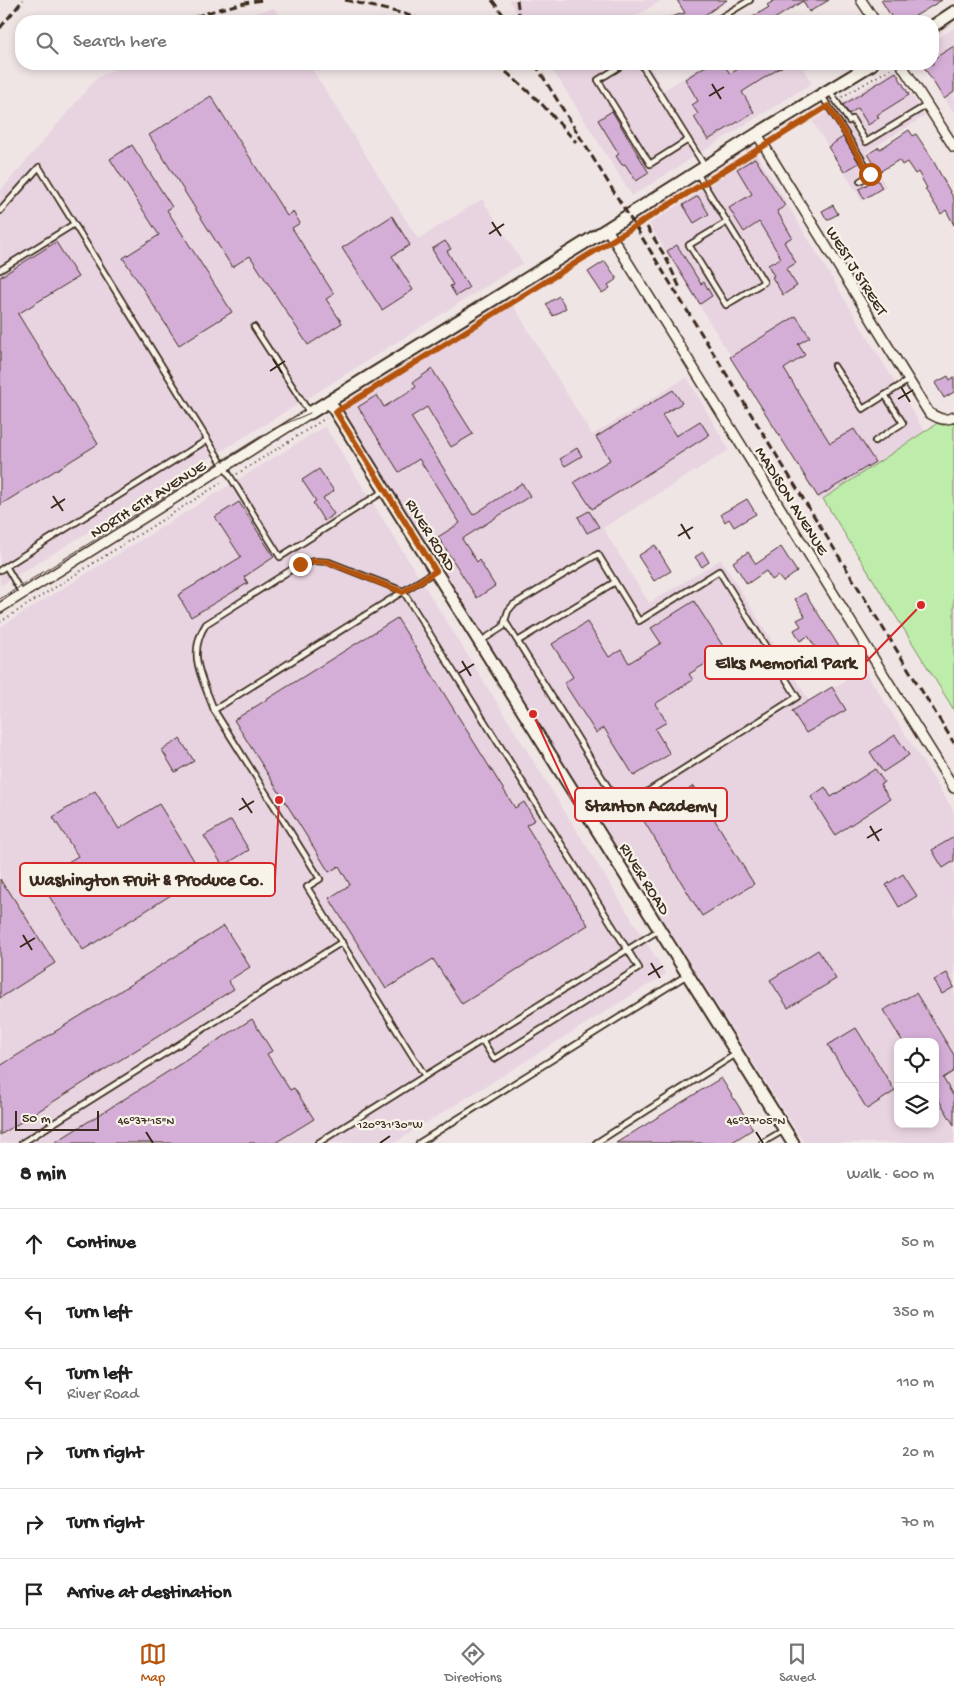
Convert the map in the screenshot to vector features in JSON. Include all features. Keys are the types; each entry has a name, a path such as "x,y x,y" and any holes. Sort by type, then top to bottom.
{"street":[{"path":"862,0 871,15"},
{"path":"939,22 954,12"},
{"path":"310,413 862,70"},
{"path":"904,70 954,148"},
{"name":"WEST J STREET","path":"757,134 929,412 938,418 947,420 954,417"},
{"name":"MADISON AVENUE","path":"607,229 954,788"},
{"name":"RIVER ROAD","path":"329,401 793,1143"},
{"name":"NORTH 6TH AVENUE","path":"0,608 310,413"}],"lane":[{"path":"725,15 750,0"},
{"path":"614,70 598,80 650,164 688,140"},
{"path":"645,70 688,140 701,169 703,183 764,282 726,305 689,245 727,222"},
{"path":"825,92 836,101 849,121 852,119 866,142 927,104"},
{"path":"825,92 828,106 870,174 860,180"},
{"path":"0,211 39,167 280,557 385,491"},
{"path":"0,270 74,224"},
{"path":"254,327 310,413"},
{"path":"834,366 863,409 909,380"},
{"path":"875,441 903,423 885,395"},
{"path":"0,570 207,440"},
{"path":"480,642 503,627 505,621 513,605 598,554 639,621 719,571 797,697 639,797 625,799 612,795 505,621"},
{"path":"425,1076 307,887 320,879 214,710 196,656 199,635 206,624 300,564 315,561 328,562 403,592 639,968 494,1059 482,1040"},
{"path":"6,566 22,594"},
{"path":"214,710 436,571"},
{"path":"518,641 615,582"},
{"path":"586,812 612,795"},
{"path":"318,1143 659,929"},
{"path":"22,1143 342,942"},
{"path":"419,1143 688,975"},
{"path":"596,1143 738,1054"},
{"path":"762,1143 785,1130"}],"path":[{"path":"836,101 890,70"},
{"path":"657,212 828,106"},
{"path":"512,302 613,240"},
{"path":"0,622 336,412"}],"shaded area":[{"path":"509,0 662,0 638,15 518,15"},
{"path":"274,8 279,15 247,15"},
{"path":"954,28 954,113 926,70 939,70 939,37"},
{"path":"113,70 313,70 418,239 482,199 523,263 300,403 0,586 0,191 97,78"},
{"path":"553,70 652,70 664,90 696,70 804,70 812,83 632,196"},
{"path":"893,70 896,70 925,116 865,153 886,186 862,201 812,121"},
{"path":"757,154 925,432 820,501 649,224"},
{"path":"513,305 592,435 687,377 729,450 603,528 649,603 721,559 810,702 864,669 954,811 954,1143 804,1143 341,411"},
{"path":"325,426 666,974 394,1143 0,1143 0,627"}],"green space":[{"path":"954,412 954,710 823,499"}],"building":[{"path":"677,0 727,0 705,15 678,15 685,13"},
{"path":"775,0 829,0 809,12 803,1 781,15 756,15 769,7 767,5"},
{"path":"881,0 942,0 917,15 890,15"},
{"path":"954,46 954,92 944,99 926,70 939,70 939,55"},
{"path":"699,70 728,70 730,74 736,70 777,70 742,92 754,112 708,140 694,117 698,114 692,105 698,101 685,79"},
{"path":"896,72 909,95 877,115 879,118 868,125 858,108 849,114 843,105"},
{"path":"211,96 287,216 293,212 300,223 292,228 334,294 326,299 342,323 308,345 250,256 232,267 149,135"},
{"path":"612,111 649,173 636,181 625,164 622,165 616,156 619,154 598,120"},
{"path":"909,130 913,136 916,134 930,155 954,199 954,225 946,210 941,214 925,189 927,188 918,172 915,174 907,162 902,165 899,160 879,172 868,154 879,147 880,149"},
{"path":"843,137 859,163 844,172 828,147"},
{"path":"132,145 172,207 167,210 232,312 179,345 123,258 159,235 110,159"},
{"path":"755,158 785,206 777,211 792,237 784,242 796,263 786,269 797,286 783,295 772,277 774,276 768,265 781,258 759,222 744,232 729,208 752,194 737,169"},
{"path":"877,179 882,188 864,199 859,189"},
{"path":"698,196 709,214 694,223 683,205"},
{"path":"833,205 838,214 827,220 822,211"},
{"path":"392,216 410,245 392,256 413,290 382,310 342,248"},
{"path":"445,241 451,249 447,251 469,288 456,296 450,286 453,285 432,249"},
{"path":"56,242 78,277 18,314 98,444 0,505 0,277"},
{"path":"677,245 701,284 704,282 712,296 700,304 667,251"},
{"path":"605,261 617,279 608,285 610,288 602,293 588,272"},
{"path":"559,296 566,308 553,316 546,304"},
{"path":"796,316 810,337 798,344 805,355 784,369 830,443 854,429 875,462 818,497 730,357"},
{"path":"432,369 473,434 451,447 427,407 411,417 473,515 522,483 530,496 462,539 477,562 479,560 495,586 477,598 438,537 460,523 419,459 399,472 358,407 377,395 384,407 416,387 413,382"},
{"path":"948,376 950,380 954,377 954,392 944,398 935,383"},
{"path":"673,390 682,403 662,415 676,436 700,421 709,435 592,509 574,482 610,460 596,437"},
{"path":"577,448 582,456 565,466 560,459"},
{"path":"319,469 334,491 323,498 334,514 324,521 313,503 316,501 302,480"},
{"path":"747,499 756,514 734,527 729,519 725,522 721,514"},
{"path":"239,502 274,557 244,577 248,583 191,617 178,595 241,557 215,517"},
{"path":"589,511 599,527 587,533 578,517"},
{"path":"655,545 671,571 654,581 638,556"},
{"path":"781,547 797,572 783,582 778,576 772,580 766,571 747,584 733,562 748,552 756,564"},
{"path":"703,552 709,562 702,567 695,557"},
{"path":"805,593 852,667 835,678 808,636 800,641 794,630 801,626 797,620 805,616 795,599"},
{"path":"694,601 726,651 689,674 693,680 655,704 667,722 655,729 670,754 634,776 604,728 596,733 564,683 573,677 552,644 587,622 609,657 621,650 629,663 661,643 651,628"},
{"path":"397,618 515,808 524,802 535,820 526,825 588,925 462,1004 433,959 386,989 329,898 350,885 339,866 329,872 234,720"},
{"path":"832,687 846,710 806,733 792,711"},
{"path":"895,735 909,755 883,772 870,752"},
{"path":"180,739 194,761 175,772 162,750"},
{"path":"875,769 884,782 880,784 890,799 835,835 811,797 825,787 831,797"},
{"path":"694,786 754,884 702,916 642,818"},
{"path":"95,791 119,829 159,804 203,875 83,950 39,880 78,856 53,817"},
{"path":"231,820 249,850 223,866 204,836"},
{"path":"954,837 954,861 943,868 932,850"},
{"path":"903,874 917,896 899,907 886,885"},
{"path":"0,879 55,963 0,998"},
{"path":"224,926 250,967 228,981 234,989 0,1135 0,1066"},
{"path":"818,950 836,979 788,1008 770,980"},
{"path":"947,973 954,987 942,994 934,980"},
{"path":"916,993 954,1055 954,1071 943,1078 954,1097 954,1125 939,1101 939,1038 900,1038 883,1010"},
{"path":"252,1019 272,1051 267,1054 290,1090 294,1088 314,1119 275,1143 54,1143"},
{"path":"856,1028 894,1092 867,1109 828,1045"},
{"path":"721,1078 753,1129 731,1143 616,1143"}],"tram line":[{"path":"0,599 271,430 310,413"}],"railway":[{"path":"0,28 23,0"},
{"path":"200,15 223,8 263,0"},
{"path":"345,0 408,15"},
{"path":"492,0 503,15"},
{"path":"517,0 519,15"},
{"path":"504,70 540,102 576,142"},
{"path":"539,70 954,743"},
{"path":"647,227 666,258 680,288"}],"place":[{"name":"Elks Memorial Park","path":"921,605"},
{"name":"Stanton Academy","path":"533,714"},
{"name":"Washington Fruit & Produce Co.","path":"279,800"}],"route":[{"path":"300,564 315,561 328,562 403,592 436,571 336,412 828,106 870,174"}]}
